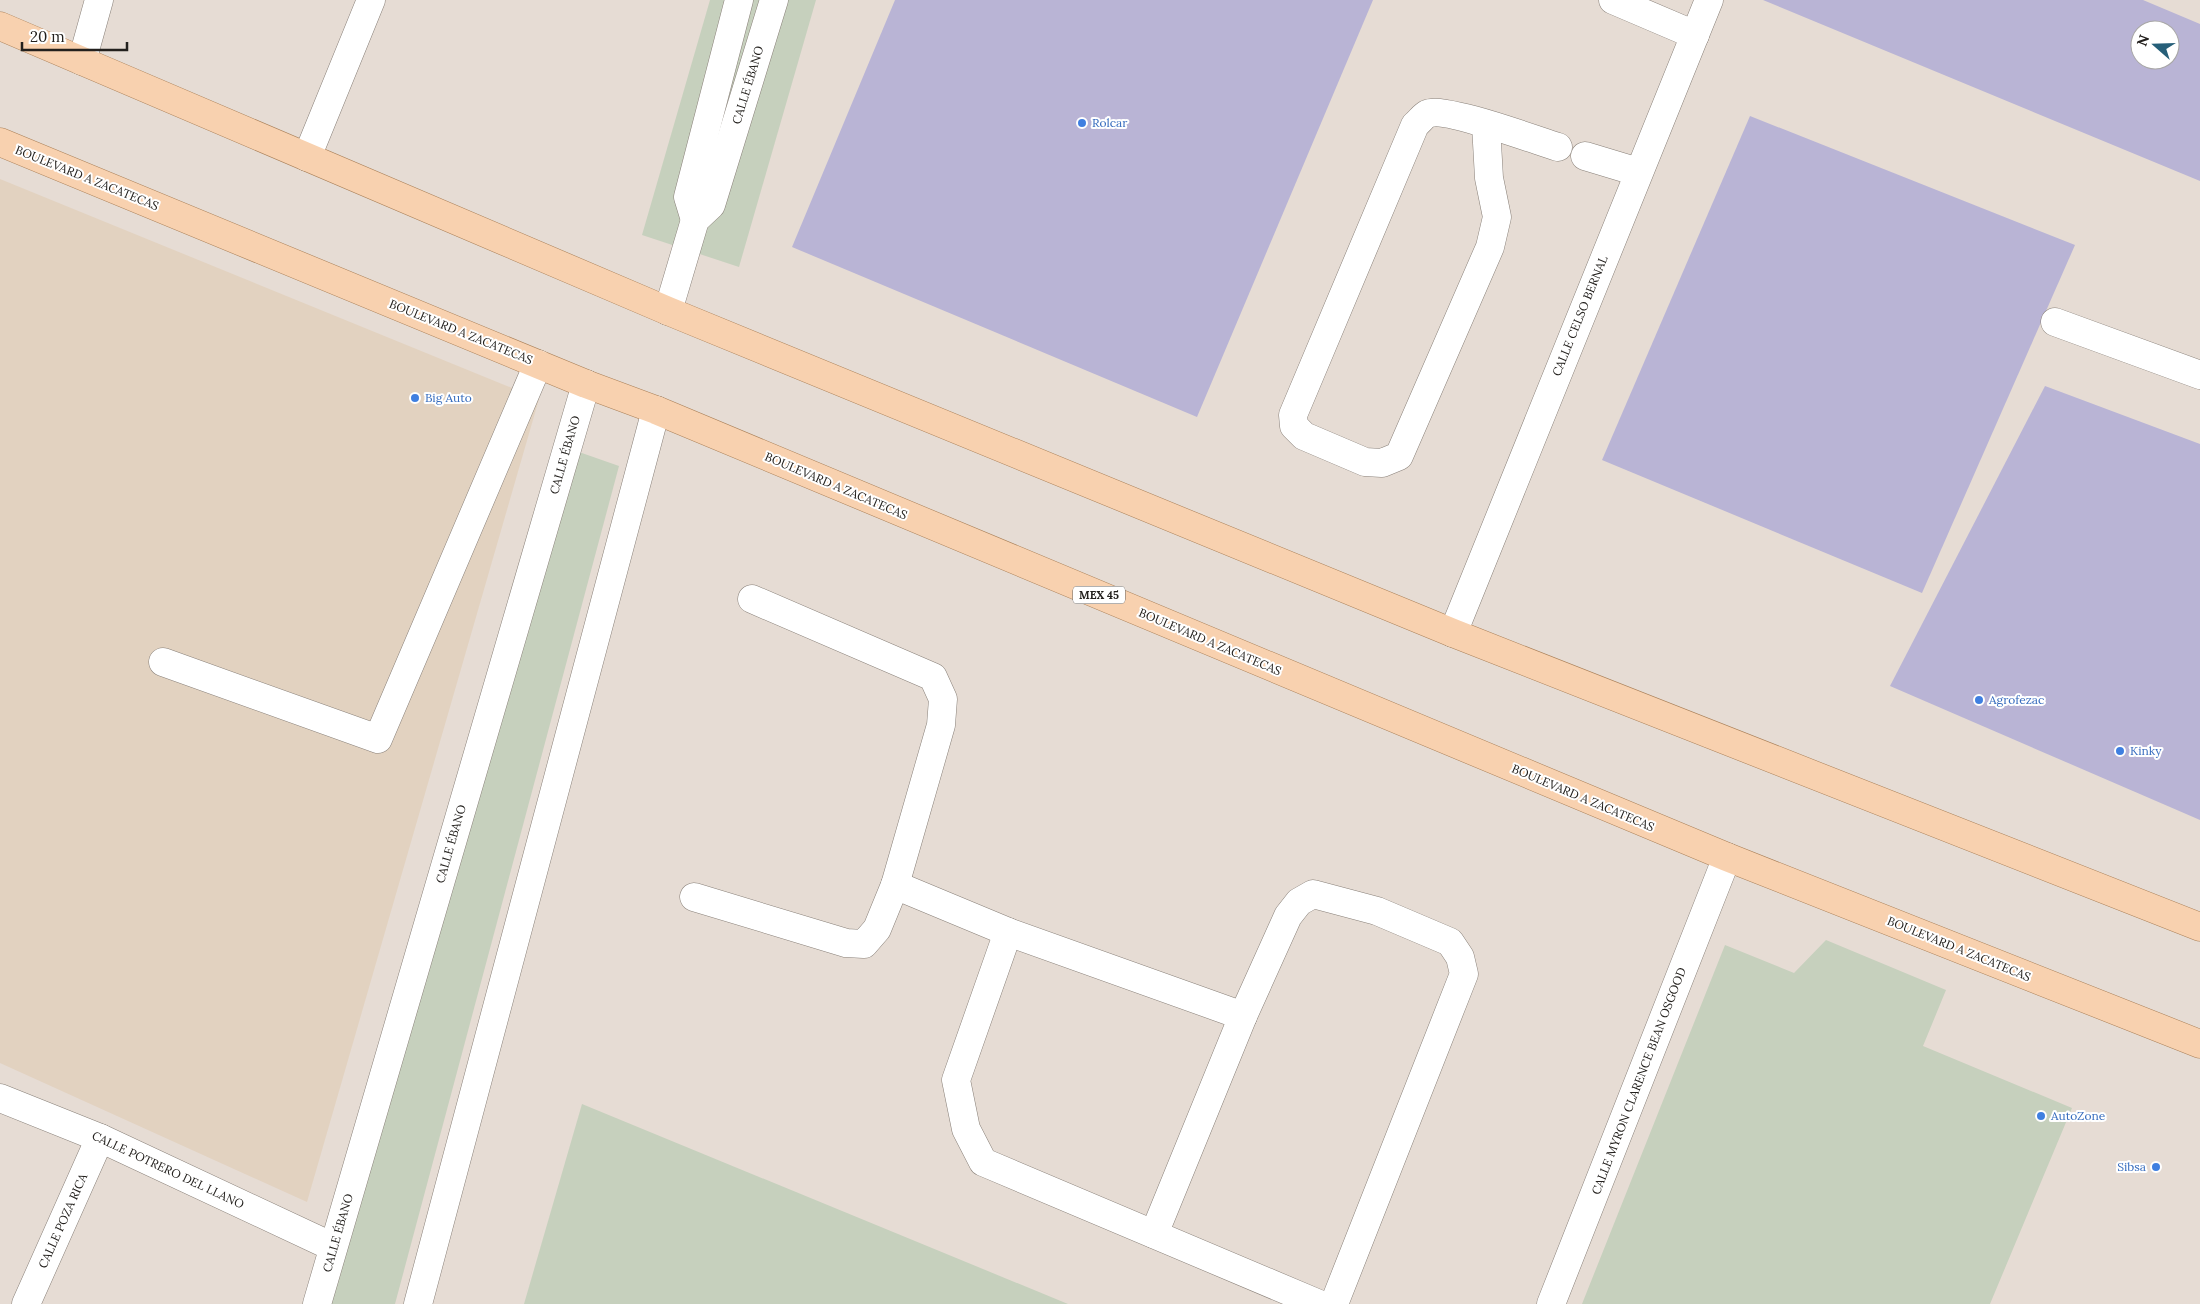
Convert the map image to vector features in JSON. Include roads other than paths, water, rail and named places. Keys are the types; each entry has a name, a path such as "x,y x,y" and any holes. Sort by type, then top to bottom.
{"main road":[{"path":"0,26 668,311 1453,633 2200,927"},
{"name":"BOULEVARD A ZACATECAS","path":"0,142 586,384 656,410 1727,857 2200,1044"}],"street":[{"path":"82,61 99,0"},
{"path":"307,157 371,0"},
{"path":"695,220 688,197 739,0"},
{"name":"CALLE ÉBANO","path":"668,311 695,220 711,205 774,0"},
{"path":"1613,0 1695,35"},
{"name":"CALLE CELSO BERNAL","path":"1453,633 1638,172 1710,0"},
{"path":"1486,124 1489,178 1498,217 1490,247 1399,456 1382,464 1365,462 1304,436 1294,426 1292,415 1415,125 1427,114 1444,112 1486,124 1558,147"},
{"path":"1585,156 1638,172"},
{"path":"2056,322 2200,375"},
{"path":"163,662 378,738 538,364"},
{"name":"CALLE ÉBANO","path":"317,1304 586,384"},
{"path":"418,1304 656,410"},
{"path":"694,897 846,943 864,944 877,930 895,885 941,725 943,699 933,677 752,599"},
{"name":"CALLE MYRON CLARENCE BEAN OSGOOD","path":"1551,1304 1727,857"},
{"path":"895,885 1008,932 1242,1016"},
{"path":"1154,1234 1242,1016 1288,916 1299,902 1313,894 1377,911 1450,942 1460,957 1464,974 1334,1304"},
{"path":"1008,932 956,1080 966,1129 982,1162 1319,1304"},
{"name":"CALLE POTRERO DEL LLANO","path":"0,1098 100,1138 334,1247"},
{"name":"CALLE POZA RICA","path":"26,1304 100,1138"}],"place":[{"name":"Rolcar","path":"1082,123"},
{"name":"Big Auto","path":"415,398"},
{"name":"Agrofezac","path":"1979,700"},
{"name":"Kinky","path":"2120,751"},
{"name":"AutoZone","path":"2041,1116"},
{"name":"Sibsa","path":"2156,1167"}]}
